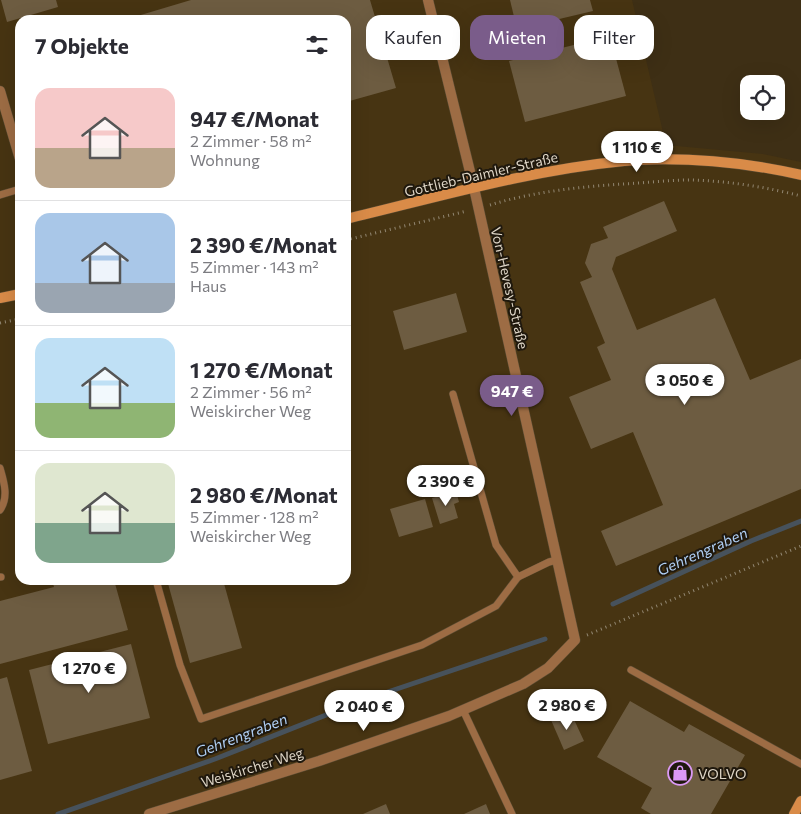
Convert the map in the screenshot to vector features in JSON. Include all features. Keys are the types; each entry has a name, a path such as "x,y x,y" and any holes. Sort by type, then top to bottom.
{"street":[{"name":"Von-Hevesy-Straße","path":"428,0 474,188 575,640"},
{"path":"0,90 15,142"},
{"name":"Gottlieb-Daimler-Straße","path":"351,218 559,170 626,161 673,160 733,163 801,175"},
{"path":"0,298 15,295"},
{"name":"Weiskircher Weg","path":"149,814 319,761 463,710 523,684 548,668 575,640"},
{"path":"794,814 801,802"}],"lane":[{"path":"0,195 15,190"},
{"path":"453,394 496,545 518,577"},
{"path":"0,468 6,490 0,510"},
{"path":"157,585 180,665 202,719 422,645 496,606 518,577 548,562 557,560"},
{"path":"631,670 801,764"},
{"path":"463,710 512,814"}],"path":[{"path":"351,239 478,209 511,198 576,189 690,180 768,188 801,196"},
{"path":"0,323 15,320"},
{"path":"575,640 801,546"}],"shaded area":[{"path":"0,0 632,0 636,15 574,15 574,60 646,60 666,145 763,154 801,162 801,814 0,814"}],"building":[{"path":"1,0 56,0 58,7 31,15 15,15 15,20 7,22"},
{"path":"191,0 370,0 374,15 366,15 366,60 388,60 396,88 351,101 351,15 141,15"},
{"path":"510,0 590,0 593,11 564,18 564,15 514,15"},
{"path":"574,45 574,60 616,60 626,96 525,122 509,61 564,60 564,47"},
{"path":"664,201 677,231 616,257 612,269 637,330 715,298 750,380 801,359 801,489 616,566 601,531 663,505 633,432 591,449 569,397 611,380 597,347 605,343 580,282 592,277 585,263 591,244 608,238 603,227"},
{"path":"456,293 467,332 404,350 393,311"},
{"path":"456,491 459,502 454,504 458,518 440,524 432,498"},
{"path":"425,499 433,527 399,537 390,509"},
{"path":"53,585 115,585 128,630 0,664 0,601 54,587"},
{"path":"168,585 224,585 242,648 190,663"},
{"path":"131,644 150,718 48,744 29,670"},
{"path":"7,677 32,771 0,780 0,679"},
{"name":"VOLVO","path":"630,701 684,732 689,724 745,755 711,814 651,814 641,808 652,788 597,757"},
{"path":"570,711 584,741 564,750 551,720"},
{"path":"386,804 390,814 363,814"},
{"path":"486,804 490,814 464,814"}],"waterway":[{"name":"Gehrengraben","path":"613,604 751,541 801,521"},
{"name":"Gehrengraben","path":"58,814 215,759 364,700 545,639"}],"place":[{"name":"VOLVO","path":"680,773"}]}
